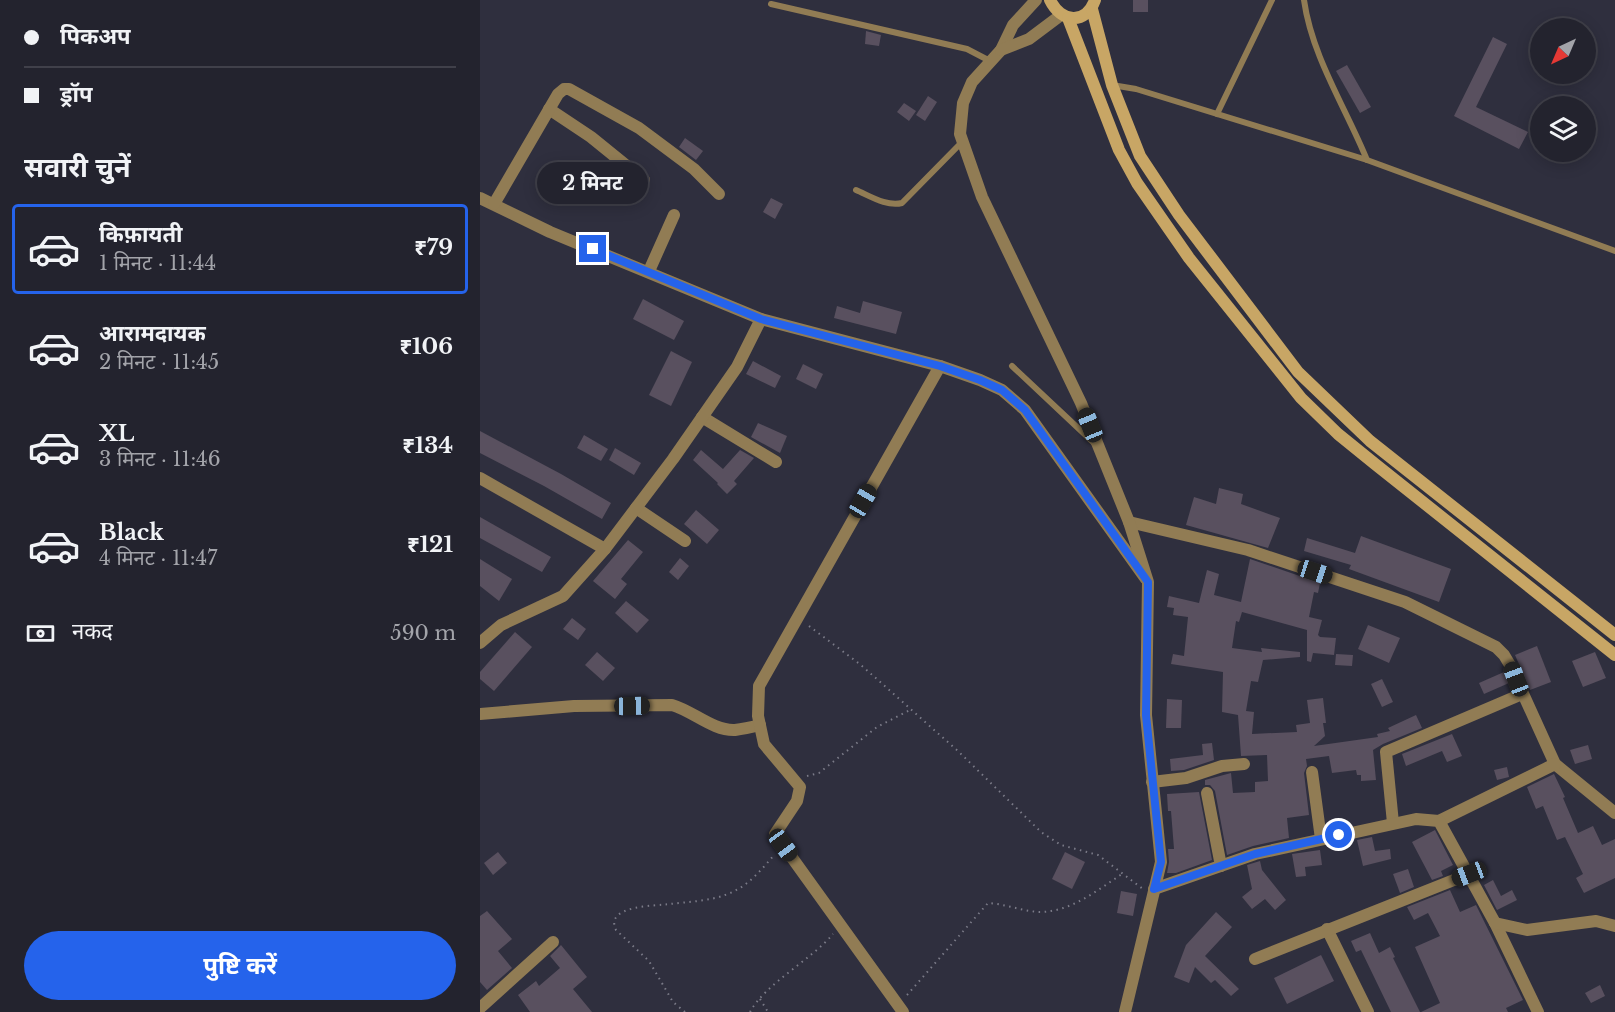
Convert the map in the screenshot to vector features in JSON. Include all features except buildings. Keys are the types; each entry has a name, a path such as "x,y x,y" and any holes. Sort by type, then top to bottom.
{"main road":[{"path":"1050,0 1065,17 1119,150 1137,183 1189,258 1301,398 1347,441 1615,655"},
{"path":"1065,17 1076,18 1093,4 1112,85 1148,171 1307,383 1391,458 1615,635"}],"street":[{"path":"1036,0 1013,25 1001,50 972,82 963,103 960,134 982,196 1081,403 1129,522 1148,582 1146,715 1161,862 1125,1012"},
{"path":"1001,50 1029,39 1065,17"},
{"path":"494,204 558,94 564,89 574,90 639,128 694,169 718,194"},
{"path":"549,109 591,137 644,180"},
{"path":"480,198 550,232 761,319 940,366 1002,390 1025,410 1148,582"},
{"path":"649,271 674,215"},
{"path":"480,643 501,625 563,596 605,549 737,367 761,319"},
{"path":"901,1009 775,834 795,804 800,787 764,744 758,716 759,686 940,366"},
{"path":"702,417 776,462"},
{"path":"480,478 605,549"},
{"path":"636,508 685,541"},
{"path":"1129,522 1248,550 1405,602 1496,647 1510,665 1554,764 1612,806"},
{"path":"1393,823 1386,752 1522,694"},
{"path":"480,714 574,706 672,705 719,728 734,730 760,725"},
{"path":"1152,782 1185,778 1222,766 1244,764"},
{"path":"1154,892 1255,854 1393,823 1416,819 1439,821 1554,764"},
{"path":"1312,772 1321,839"},
{"path":"1207,793 1221,866"},
{"path":"1439,821 1495,923 1539,1012"},
{"path":"1255,959 1469,874"},
{"path":"1495,923 1527,930 1596,921 1615,926"},
{"path":"1327,929 1368,1012"},
{"path":"482,1003 553,942"}],"lane":[{"path":"1217,114 1272,0"},
{"path":"1304,0 1308,22 1367,160"},
{"path":"771,4 967,49 990,61"},
{"path":"1112,85 1136,88 1367,160 1615,251"},
{"path":"856,190 887,203 896,205 902,203 963,142"},
{"path":"1012,366 1099,448"}],"path":[{"path":"798,617 856,660 959,752 1041,832 1061,845 1098,855 1122,874 1154,892"},
{"path":"792,778 819,773 870,732 910,710"},
{"path":"685,1012 673,1002 649,961 616,930 614,920 635,907 668,905 725,896 744,885 783,845"},
{"path":"901,1009 985,905 991,903 1037,912 1055,910 1073,905 1122,874"},
{"path":"750,1012 759,999 819,950 840,925"},
{"path":"759,999 768,1012"}],"route":[{"path":"593,249 761,319 940,366 980,380 1002,390 1025,410 1148,582 1146,715 1161,862 1154,889 1255,854 1339,835"}]}
